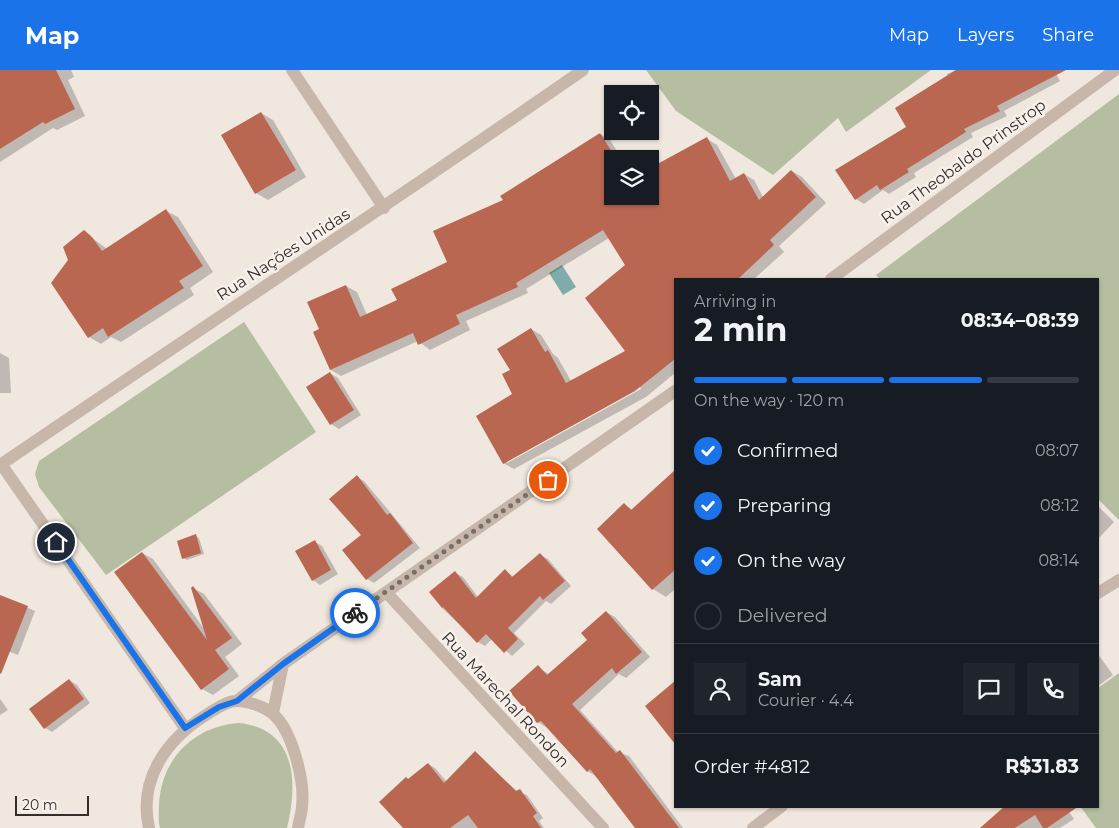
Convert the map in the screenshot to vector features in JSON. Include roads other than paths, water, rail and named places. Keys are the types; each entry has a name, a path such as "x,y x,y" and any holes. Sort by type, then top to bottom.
{"street":[{"path":"292,70 384,208"},
{"name":"Rua Nações Unidas","path":"1,465 214,318 384,208 583,70"},
{"name":"Rua Theobaldo Prinstrop","path":"832,278 1115,70"},
{"path":"149,828 146,817 155,768 168,747 185,728 219,707 237,701 283,664 674,392"},
{"path":"1,465 185,728"},
{"path":"1099,592 1119,580"},
{"name":"Rua Marechal Rondon","path":"386,592 603,828"},
{"path":"273,714 283,664"},
{"path":"237,701 256,705 273,714 293,748 299,773 303,804 298,828"},
{"path":"754,828 779,808"}],"water":[{"path":"562,265 576,287 563,295 549,273"}]}
